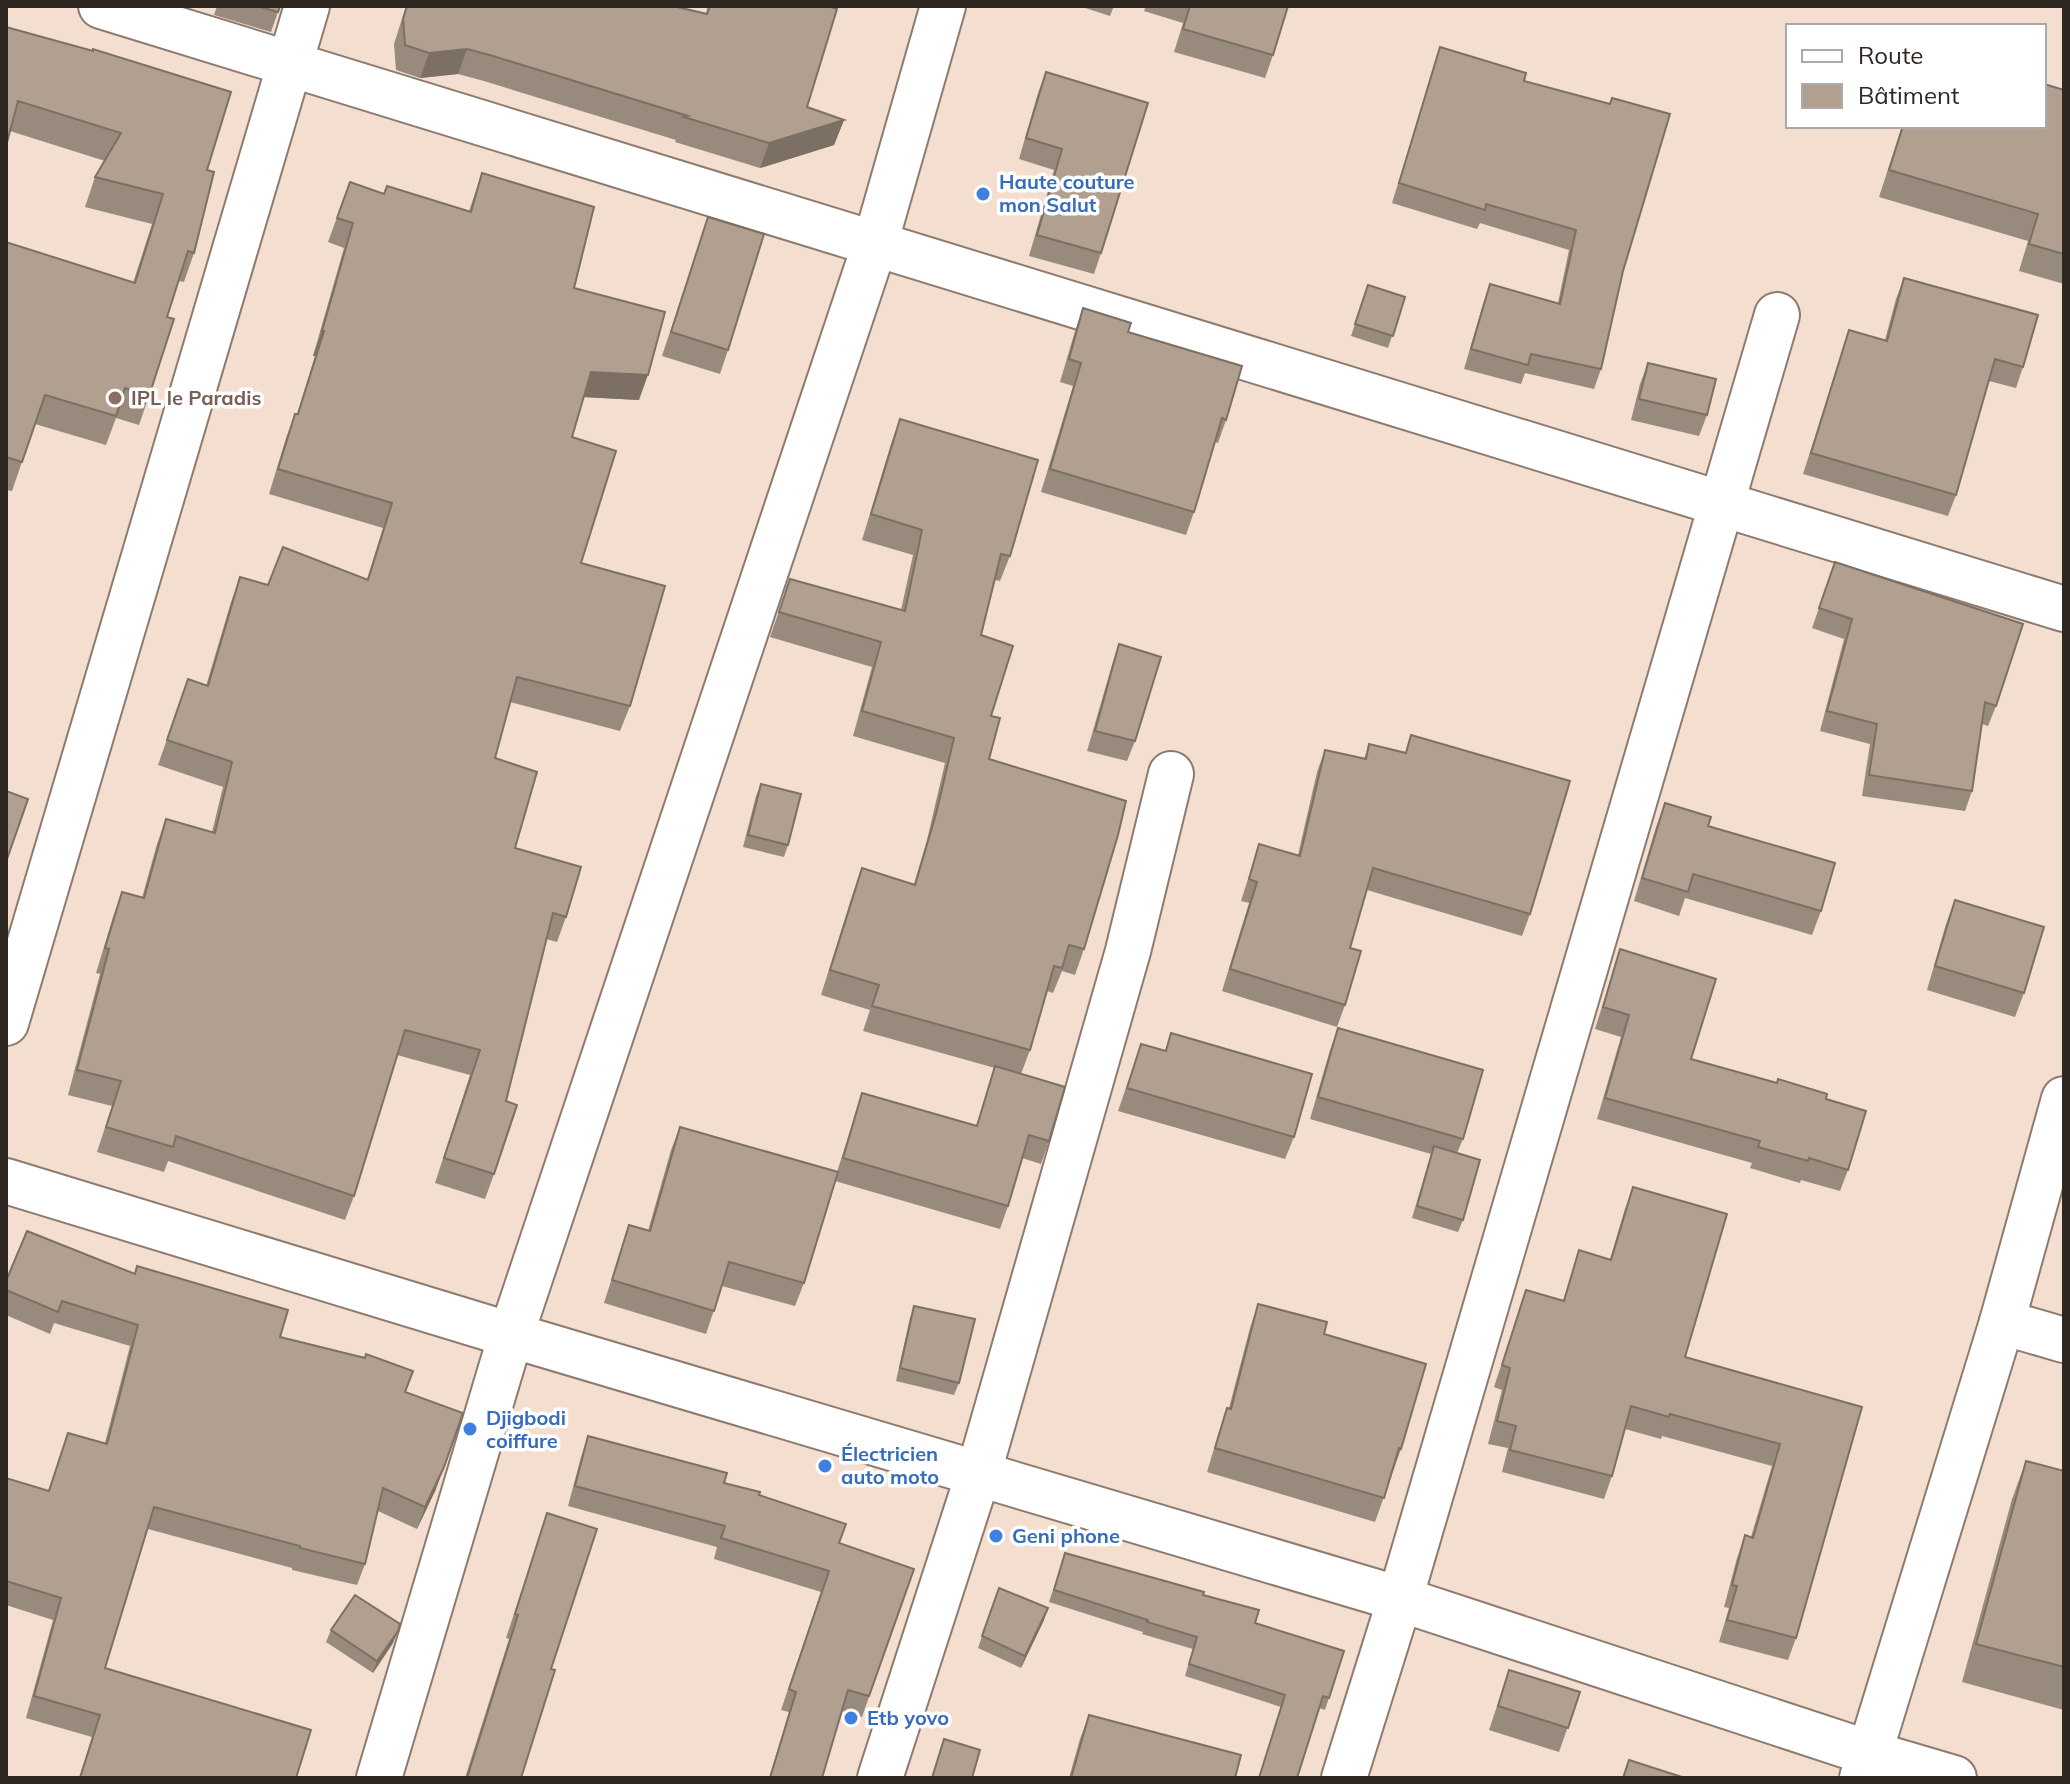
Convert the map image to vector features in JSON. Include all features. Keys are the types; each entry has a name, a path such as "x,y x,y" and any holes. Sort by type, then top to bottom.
{"street":[{"path":"101,6 2064,609"},
{"path":"6,1023 307,6"},
{"path":"379,1778 511,1335 875,244 943,6"},
{"path":"1344,1778 1400,1599 1777,315"},
{"path":"880,1778 978,1475 1128,951 1171,774"},
{"path":"1866,1766 2002,1322 2064,1099"},
{"path":"6,1181 511,1335 1400,1599 1866,1766 1954,1778"},
{"path":"2002,1322 2064,1340"}],"building":[{"path":"257,6 280,6 278,12"},
{"path":"407,6 673,6 707,14 710,6 828,6 837,9 807,107 844,120 769,143 467,49 429,53 405,45 403,19"},
{"path":"1190,6 1288,6 1273,55 1183,29"},
{"path":"6,27 93,49 231,92 207,170 214,172 194,253 188,251 167,317 174,319 149,396 125,388 116,416 45,395 22,462 6,457 6,242 135,283 163,194 95,177 121,133 18,101 6,146"},
{"path":"1440,47 1526,73 1524,81 1610,104 1612,98 1670,114 1623,271 1601,369 1531,354 1528,365 1471,349 1490,284 1560,304 1576,230 1486,204 1485,210 1399,183"},
{"path":"1046,72 1148,103 1101,253 1037,235 1062,149 1026,138"},
{"path":"2046,85 2064,90 2064,254 2029,244 2038,214 1889,170 1902,128 2046,128"},
{"path":"482,173 594,207 574,288 665,312 648,375 591,372 572,437 616,451 581,563 665,586 630,706 517,677 495,758 537,772 515,848 581,867 566,917 553,913 506,1101 517,1105 494,1174 444,1158 480,1050 405,1030 354,1196 176,1136 173,1147 106,1127 121,1081 77,1070 109,949 105,948 122,892 144,898 166,819 215,833 232,762 167,740 188,679 208,686 240,577 268,585 283,547 368,580 392,503 278,469 324,331 353,223 337,218 350,182 384,194 387,186 471,212"},
{"path":"708,217 764,234 728,350 671,332"},
{"path":"1904,278 2038,315 2023,367 1995,359 1956,495 1811,453 1849,330 1887,341"},
{"path":"1368,285 1405,297 1393,336 1355,324"},
{"path":"1083,308 1131,323 1128,332 1242,366 1226,420 1222,418 1194,512 1050,469 1081,363 1069,359"},
{"path":"1648,363 1716,379 1707,415 1639,399"},
{"path":"900,419 1038,460 1010,556 1001,554 981,635 1013,646 991,716 1000,718 989,759 1126,801 1084,949 1069,945 1062,968 1054,966 1030,1050 872,1006 879,985 830,970 862,868 915,885 954,738 862,711 881,642 779,612 790,579 905,611 922,530 871,514"},
{"path":"1835,562 2023,624 1996,706 1985,702 1972,791 1869,775 1877,724 1827,711 1852,619 1819,608"},
{"path":"1119,644 1161,657 1135,741 1095,731"},
{"path":"1411,735 1570,781 1530,914 1373,868 1350,948 1361,951 1345,1005 1230,969 1257,882 1249,879 1259,844 1300,856 1325,750 1366,759 1369,744 1406,753"},
{"path":"761,784 801,794 788,845 748,835"},
{"path":"6,791 28,799 6,862"},
{"path":"1665,803 1711,817 1708,826 1835,863 1821,911 1693,874 1688,892 1642,878"},
{"path":"1955,900 2044,927 2024,993 1935,966"},
{"path":"1620,949 1716,979 1691,1059 1777,1083 1778,1079 1827,1094 1826,1099 1866,1111 1848,1170 1758,1147 1760,1141 1605,1098 1629,1015 1603,1007"},
{"path":"1338,1028 1483,1070 1463,1139 1318,1097"},
{"path":"1171,1033 1312,1074 1294,1137 1127,1088 1141,1044 1166,1051"},
{"path":"995,1066 1065,1087 1049,1141 1029,1135 1008,1206 843,1158 862,1093 977,1126"},
{"path":"680,1127 838,1172 804,1283 729,1262 714,1311 612,1280 629,1225 650,1231"},
{"path":"1434,1146 1480,1160 1463,1220 1417,1206"},
{"path":"1633,1187 1727,1214 1685,1357 1862,1407 1796,1638 1727,1620 1737,1586 1732,1585 1745,1535 1753,1538 1780,1444 1631,1406 1612,1476 1510,1450 1516,1426 1497,1421 1510,1368 1502,1365 1526,1290 1564,1301 1579,1250 1611,1260"},
{"path":"27,1231 135,1274 137,1266 288,1310 280,1337 365,1358 366,1354 413,1371 405,1392 463,1413 444,1467 425,1507 383,1488 365,1564 154,1507 105,1668 311,1730 296,1778 80,1778 100,1715 34,1696 61,1598 6,1581 6,1478 49,1491 68,1433 107,1444 138,1325 62,1301 58,1312 6,1290 6,1281"},
{"path":"1258,1304 1327,1322 1324,1334 1426,1364 1384,1498 1215,1448 1227,1408 1231,1409"},
{"path":"914,1306 975,1319 959,1383 900,1368"},
{"path":"588,1436 727,1473 724,1483 760,1492 759,1495 846,1524 839,1543 914,1569 869,1696 848,1690 822,1778 770,1778 796,1692 789,1689 829,1571 721,1538 725,1526 575,1486"},
{"path":"2026,1461 2064,1471 2064,1667 1976,1644"},
{"path":"547,1513 597,1529 551,1669 555,1670 521,1778 467,1778 518,1615 515,1614"},
{"path":"1065,1553 1259,1610 1255,1623 1344,1651 1329,1698 1323,1696 1297,1778 1259,1778 1285,1695 1189,1664 1197,1637 1054,1590"},
{"path":"999,1588 1048,1608 1025,1656 982,1636"},
{"path":"355,1595 400,1624 377,1661 331,1630"},
{"path":"1509,1670 1580,1692 1568,1728 1498,1706"},
{"path":"1089,1715 1241,1755 1235,1778 1071,1778"},
{"path":"944,1739 980,1750 972,1778 932,1778"},
{"path":"1629,1760 1685,1778 1623,1778"}],"place":[{"name":"Haute couture mon Salut","path":"983,194"},
{"name":"IPL le Paradis","path":"115,398"},
{"name":"Djigbodi coiffure","path":"470,1429"},
{"name":"Électricien auto moto","path":"825,1466"},
{"name":"Geni phone","path":"996,1536"},
{"name":"Etb yovo","path":"851,1718"}]}
